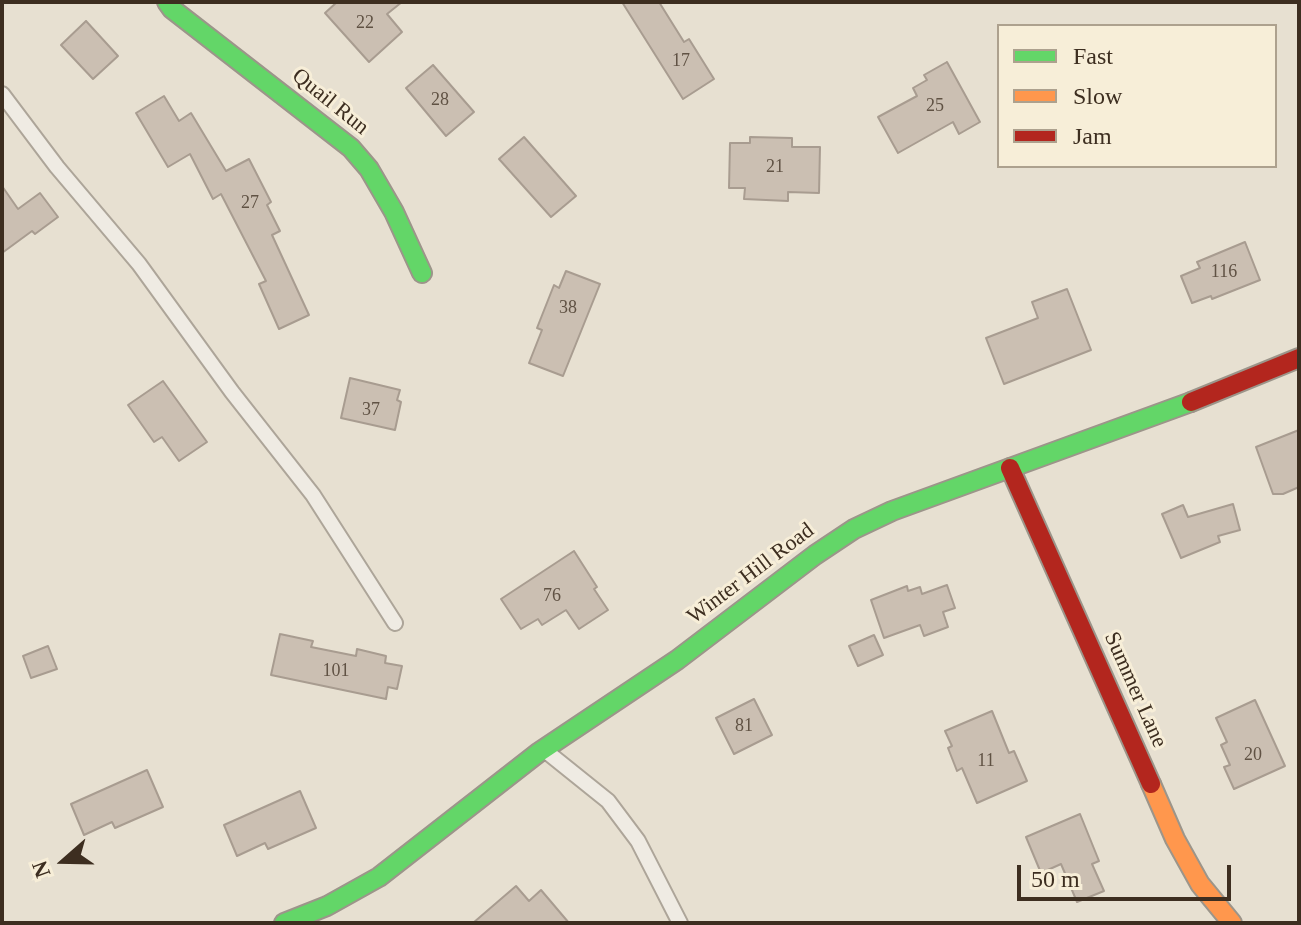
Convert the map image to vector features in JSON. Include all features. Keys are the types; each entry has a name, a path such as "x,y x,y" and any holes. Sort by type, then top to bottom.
{"street":[{"name":"Quail Run","path":"167,2 351,148 369,169 394,212 422,273"},
{"name":"Winter Hill Road","path":"284,923 327,906 379,877 544,749 677,660 854,529 892,511 1240,384 1299,358"},
{"name":"Summer Lane","path":"1010,468 1175,839 1200,884 1232,923"}],"lane":[{"path":"2,94 57,167 139,264 232,392 313,495 395,623"},
{"path":"544,749 608,801 638,841 680,923"}],"building":[{"path":"337,2 402,2 387,14 402,32 369,62 325,13"},
{"path":"622,2 659,2 684,42 689,39 714,79 683,99"},
{"path":"86,21 118,56 93,79 61,45"},
{"path":"947,62 980,122 959,134 953,122 898,153 878,117 917,96 913,88 927,80 924,75"},
{"path":"433,65 474,112 446,136 406,88"},
{"path":"164,96 179,121 191,113 226,171 249,159 271,202 267,205 280,231 272,235 309,315 279,329 259,284 266,281 221,194 213,199 190,154 168,167 136,113"},
{"path":"524,137 576,196 551,217 499,159"},
{"path":"750,137 792,138 792,147 820,147 819,193 788,192 788,201 744,199 745,188 729,188 730,143 750,143"},
{"path":"2,186 18,209 40,193 58,217 2,253"},
{"path":"1245,242 1260,280 1212,299 1211,296 1192,303 1181,276 1200,268 1197,262"},
{"path":"566,271 600,284 563,376 529,363 542,330 537,328 554,285 559,288"},
{"path":"1067,289 1091,350 1004,384 986,338 1038,318 1032,302"},
{"path":"350,378 400,390 397,400 401,402 395,430 341,418"},
{"path":"163,381 207,442 179,461 162,437 154,442 128,405"},
{"path":"1299,430 1299,487 1283,494 1273,494 1256,447"},
{"path":"1233,504 1240,530 1218,536 1220,542 1181,558 1162,514 1183,505 1188,517"},
{"path":"574,551 608,610 579,629 566,610 542,625 538,619 521,629 501,599"},
{"path":"947,585 955,608 943,612 948,627 924,636 920,625 884,638 871,600 907,586 908,591 920,587 922,594"},
{"path":"280,634 313,641 311,647 356,656 357,649 386,656 385,663 402,666 397,689 388,687 386,699 271,675"},
{"path":"874,635 883,655 858,666 849,646"},
{"path":"48,646 57,669 31,678 23,656"},
{"path":"754,699 772,735 734,754 716,718"},
{"path":"1255,700 1285,766 1234,789 1224,767 1230,765 1221,745 1227,742 1216,718"},
{"path":"992,711 1009,753 1014,751 1027,781 977,803 962,768 957,771 945,731"},
{"path":"147,770 163,807 115,828 112,822 84,835 71,804"},
{"path":"300,791 316,828 268,849 265,843 237,856 224,825"},
{"path":"1080,814 1099,861 1092,864 1104,891 1077,902 1061,864 1041,873 1026,837"},
{"path":"516,886 529,901 541,890 569,923 473,923"}],"traffic: fast":[{"path":"167,2 351,148 369,169 394,212 422,273"},
{"path":"284,923 327,906 379,877 538,753 677,660 854,529 892,511 1191,402"}],"traffic: slow":[{"path":"1151,784 1175,839 1200,884 1232,923"}],"traffic: jam":[{"path":"1191,402 1299,358"},
{"path":"1010,468 1151,784"}]}
